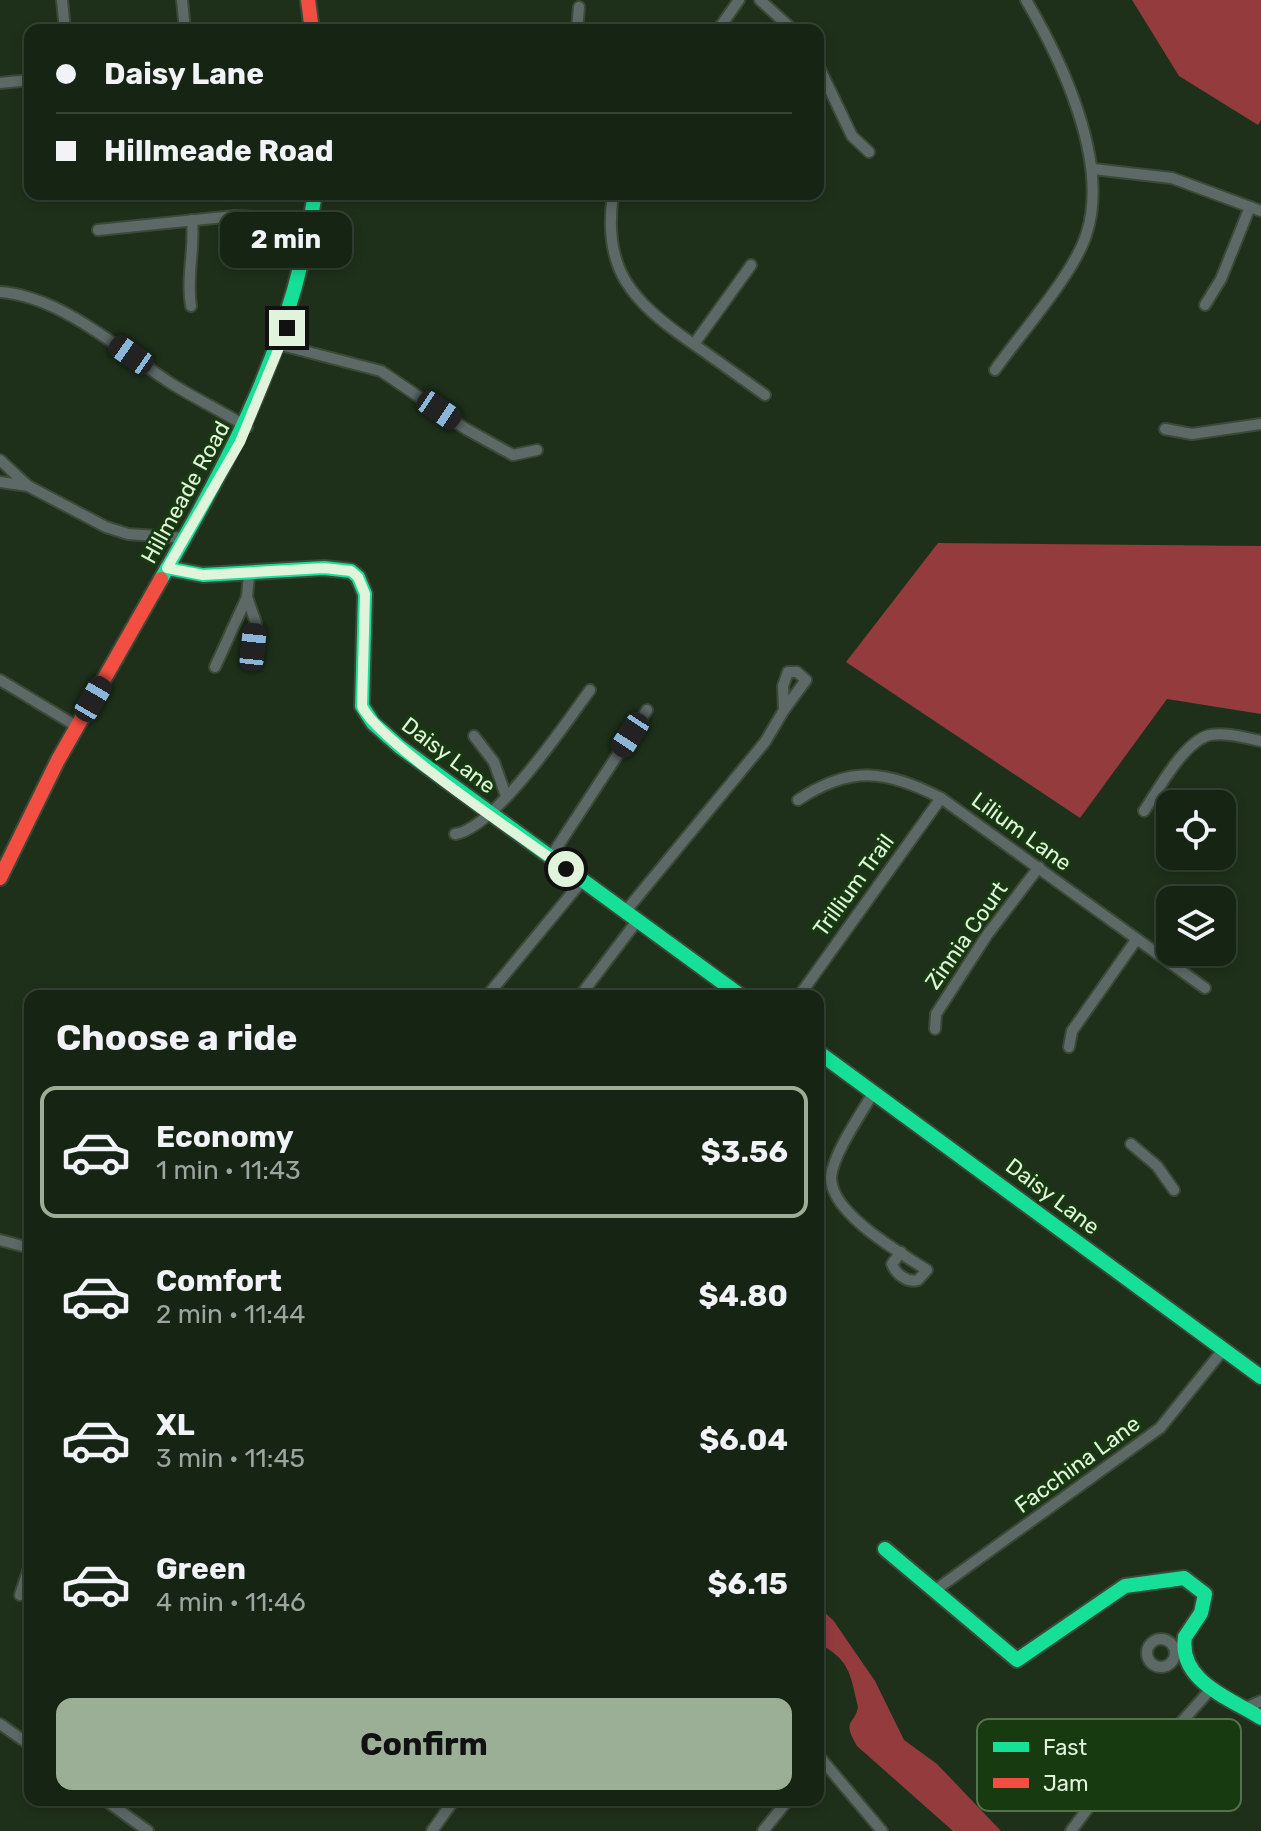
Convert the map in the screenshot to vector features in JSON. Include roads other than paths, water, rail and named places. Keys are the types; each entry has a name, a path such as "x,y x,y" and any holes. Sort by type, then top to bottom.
{"street":[{"path":"62,0 64,24"},
{"path":"182,0 184,24"},
{"path":"308,0 311,24"},
{"path":"722,24 739,0"},
{"path":"760,0 786,24"},
{"path":"995,370 1084,241 1092,212 1093,169 1063,76 1026,0"},
{"path":"578,24 579,7"},
{"path":"824,78 852,136 869,152"},
{"path":"0,83 24,81"},
{"path":"1093,169 1163,176 1256,209 1205,305"},
{"name":"Hillmeade Road","path":"0,878 28,817 247,427 281,345 299,290 314,200"},
{"path":"613,200 610,234 624,280 652,315 765,395"},
{"path":"98,230 234,216 312,220"},
{"path":"191,306 188,288 194,239 192,220"},
{"path":"694,344 751,265"},
{"path":"0,291 26,297 74,320 247,427"},
{"path":"281,345 381,371 466,429 513,455 537,450"},
{"path":"1165,429 1192,434 1261,424"},
{"path":"0,460 28,486 117,531 185,538"},
{"path":"0,482 28,486"},
{"name":"Daisy Lane","path":"167,568 195,575 249,575 324,568 344,569 358,577 365,594 362,706 365,714 400,747 733,990"},
{"path":"215,667 247,597 249,575"},
{"path":"247,597 256,623 253,647"},
{"path":"0,680 78,727"},
{"path":"455,834 464,833 506,796 535,765 590,690"},
{"path":"550,858 647,710"},
{"path":"584,990 631,916 765,742 784,710"},
{"path":"1144,811 1180,758 1201,738 1218,735 1261,741"},
{"path":"474,736 494,762 506,796"},
{"name":"Lilium Lane","path":"798,800 820,785 856,774 889,776 941,798 1205,988"},
{"name":"Trillium Trail","path":"803,990 941,798"},
{"name":"Zinnia Court","path":"935,1029 936,1014 987,935 1039,867"},
{"path":"492,990 582,881"},
{"path":"1069,1047 1072,1031 1136,940"},
{"name":"Daisy Lane","path":"824,1056 1261,1377"},
{"path":"873,1093 837,1160 831,1175 833,1190 846,1211 901,1252"},
{"path":"1131,1144 1157,1166 1174,1190"},
{"path":"0,1240 24,1246"},
{"name":"Facchina Lane","path":"934,1591 1160,1428 1223,1350"},
{"path":"885,1549 1017,1660 1125,1586 1140,1588 1174,1575 1192,1579 1205,1594 1209,1606 1186,1634 1179,1649 1211,1689 1261,1718"},
{"path":"20,1595 24,1583"},
{"path":"1184,1719 1211,1689"},
{"path":"1245,1708 1261,1701"},
{"path":"0,1724 24,1741"},
{"path":"824,1766 882,1831"},
{"path":"113,1806 148,1831"},
{"path":"432,1831 450,1806"},
{"path":"763,1831 783,1806"},
{"path":"1071,1831 1086,1811"}]}
